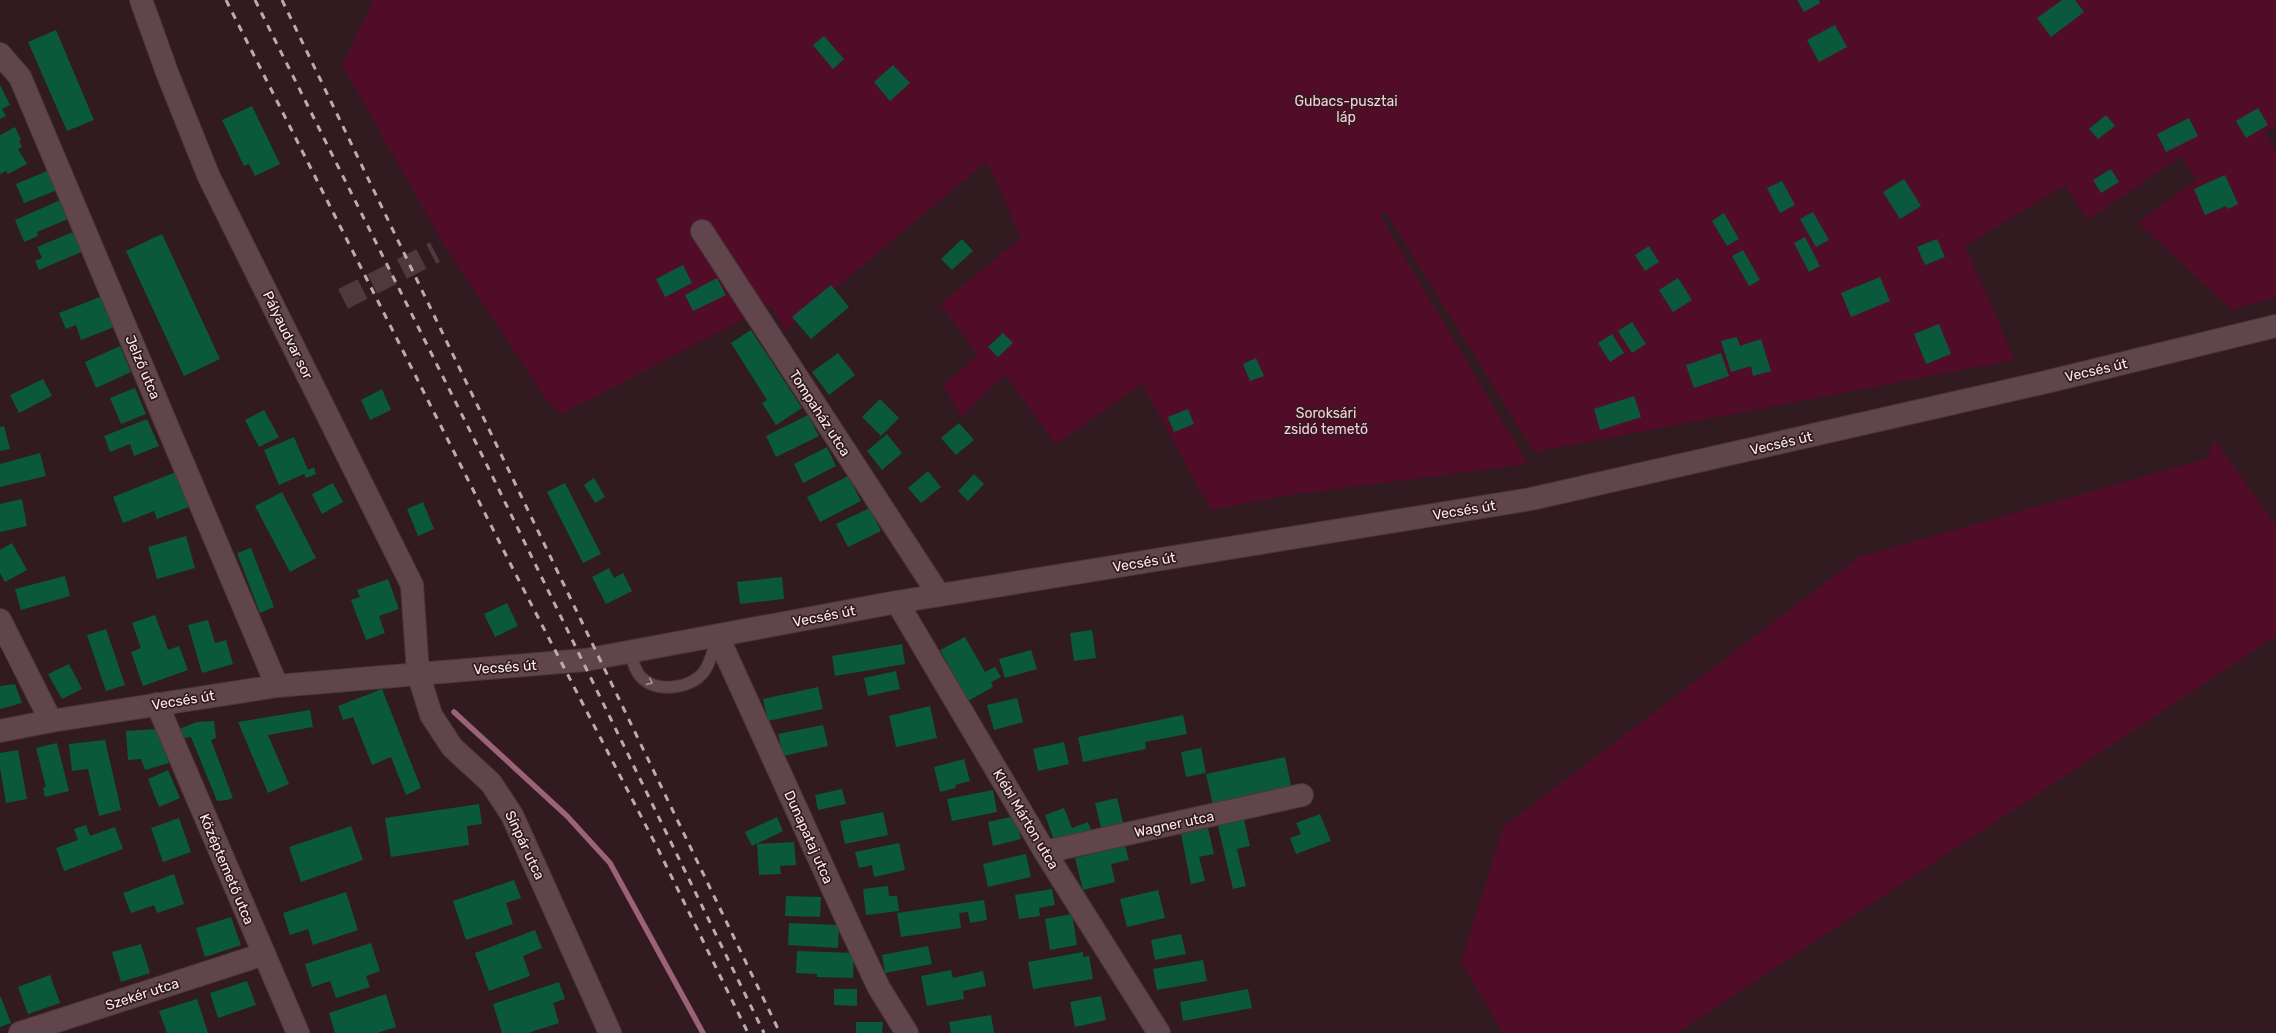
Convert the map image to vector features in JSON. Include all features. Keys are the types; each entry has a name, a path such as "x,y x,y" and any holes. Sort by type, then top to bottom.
{"street":[{"name":"Pályaudvar sor","path":"141,0 168,75 209,177 412,585 418,673"},
{"name":"Jelző utca","path":"1,56 20,77 277,686"},
{"name":"Tompaház utca","path":"702,231 939,595"},
{"name":"Vecsés út","path":"0,731 50,721 277,686 418,673 562,663 718,637 897,602 1531,499 2042,383 2276,326"},
{"name":"Klébl Márton utca","path":"897,602 1045,852 1159,1033"},
{"path":"0,620 50,721"},
{"name":"Dunapataj utca","path":"718,637 879,988 907,1033"},
{"name":"Sínpár utca","path":"418,673 431,715 452,747 491,783 512,815 610,1033"},
{"name":"Középtemető utca","path":"157,704 298,1033"},
{"name":"Wagner utca","path":"1045,852 1302,796"},
{"name":"Szekér utca","path":"20,1033 264,954"}],"lane":[{"path":"630,651 635,667 641,678 655,685 674,688 690,683 703,673 718,637"}],"green space":[{"path":"374,0 2276,0 2276,125 2265,132 2276,152 2276,298 2231,309 2138,223 2197,179 2180,157 2088,220 2065,185 1965,246 2015,360 1534,452 1385,211 1382,213 1382,219 1528,464 1290,495 1211,510 1142,384 1056,444 1005,375 961,417 943,385 978,355 940,304 1021,238 987,161 786,330 770,306 561,414 546,399 443,243 342,65"},
{"path":"2214,439 2276,525 2276,636 1677,1033 1503,1033 1461,962 1503,827 1859,557 2208,458"}],"building":[{"path":"1797,0 1819,0 1820,3 1804,12"},
{"path":"2062,0 2075,0 2084,12 2051,37 2037,18"},
{"path":"1835,25 1847,47 1819,62 1807,40"},
{"path":"56,30 94,120 67,131 28,42"},
{"path":"824,36 844,59 833,69 813,45"},
{"path":"893,65 910,83 890,101 874,82"},
{"path":"0,85 10,105 2,109 6,116 0,119"},
{"path":"252,106 280,164 255,176 249,164 244,166 222,120"},
{"path":"2258,108 2268,125 2246,138 2236,121"},
{"path":"2106,115 2115,126 2098,139 2089,129"},
{"path":"2189,118 2198,136 2166,152 2157,134"},
{"path":"15,127 21,140 19,141 22,147 18,149 27,164 8,174 6,171 0,174 0,135"},
{"path":"52,169 60,189 24,203 16,184"},
{"path":"2111,169 2119,182 2101,193 2093,180"},
{"path":"2225,175 2238,204 2228,209 2226,206 2205,215 2194,189"},
{"path":"1904,179 1921,206 1900,219 1883,192"},
{"path":"1782,181 1795,205 1780,213 1767,188"},
{"path":"65,198 73,217 37,232 38,236 24,242 15,220"},
{"path":"1813,212 1829,240 1816,247 1800,219"},
{"path":"1724,213 1739,239 1727,246 1712,221"},
{"path":"78,230 86,250 39,270 35,261 42,258 37,247"},
{"path":"162,234 220,359 184,376 126,251"},
{"path":"1805,237 1820,266 1809,272 1794,243"},
{"path":"962,239 973,251 952,270 941,259"},
{"path":"1937,239 1945,257 1925,265 1917,247"},
{"path":"1649,246 1659,262 1645,271 1635,255"},
{"path":"1743,250 1760,280 1749,286 1732,256"},
{"path":"683,265 692,283 665,297 656,279"},
{"path":"1880,277 1890,301 1851,317 1841,293"},
{"path":"717,278 726,295 693,311 685,295"},
{"path":"1678,278 1692,300 1673,312 1659,290"},
{"path":"831,285 849,307 811,339 792,317"},
{"path":"105,295 117,326 81,340 76,325 66,329 59,313"},
{"path":"1632,322 1646,344 1632,353 1618,331"},
{"path":"1939,324 1951,354 1926,364 1914,334"},
{"path":"751,330 802,408 776,425 762,403 767,400 731,343"},
{"path":"1003,333 1013,343 998,357 988,347"},
{"path":"1612,334 1624,353 1610,362 1598,343"},
{"path":"1737,337 1740,346 1761,339 1771,371 1753,376 1751,366 1731,372 1721,341"},
{"path":"120,346 131,372 96,388 85,362"},
{"path":"838,353 855,375 829,395 812,372"},
{"path":"1721,353 1729,376 1694,388 1686,365"},
{"path":"1256,358 1264,376 1250,381 1243,364"},
{"path":"43,379 52,396 19,413 10,395"},
{"path":"135,388 146,414 121,424 110,398"},
{"path":"382,389 391,410 370,420 361,400"},
{"path":"1634,396 1641,417 1600,430 1594,409"},
{"path":"880,399 899,418 881,436 862,417"},
{"path":"1188,409 1194,424 1174,432 1168,417"},
{"path":"264,410 279,437 259,447 245,420"},
{"path":"808,415 819,436 776,457 766,436"},
{"path":"147,419 159,446 134,456 130,444 110,452 104,436"},
{"path":"959,423 974,440 956,455 941,438"},
{"path":"4,426 10,449 0,451 0,427"},
{"path":"887,434 902,453 882,470 867,451"},
{"path":"294,437 308,470 314,467 316,474 306,478 304,474 279,485 264,450"},
{"path":"827,447 836,466 803,483 794,464"},
{"path":"40,453 46,476 0,487 0,464"},
{"path":"928,471 941,487 921,503 908,488"},
{"path":"176,472 189,507 157,519 154,511 123,523 113,497"},
{"path":"974,474 984,484 968,501 958,491"},
{"path":"848,476 861,501 820,522 807,497"},
{"path":"594,478 605,497 595,503 584,485"},
{"path":"333,483 343,502 322,514 312,494"},
{"path":"565,483 601,554 583,563 547,492"},
{"path":"282,492 316,558 290,572 255,506"},
{"path":"22,499 27,526 0,532 0,504"},
{"path":"423,502 434,529 418,536 407,509"},
{"path":"870,508 881,531 848,547 836,524"},
{"path":"186,536 195,568 157,579 148,547"},
{"path":"12,543 27,570 5,582 0,573 0,550"},
{"path":"251,548 274,607 260,613 237,553"},
{"path":"609,568 614,578 623,573 632,591 606,604 592,577"},
{"path":"65,576 70,596 21,610 15,589"},
{"path":"782,577 784,599 740,604 737,582"},
{"path":"388,579 399,609 379,616 385,633 366,640 351,600 360,597 357,590"},
{"path":"507,603 518,626 495,637 484,614"},
{"path":"155,615 168,650 179,646 188,670 143,686 131,652 141,648 132,623"},
{"path":"208,620 215,643 226,640 233,664 202,673 188,625"},
{"path":"106,629 125,685 106,691 87,635"},
{"path":"1092,630 1096,658 1074,661 1070,633"},
{"path":"965,637 985,672 995,667 1001,677 991,682 993,687 968,701 940,650"},
{"path":"902,644 905,664 835,676 832,656"},
{"path":"1031,650 1037,669 1005,678 999,659"},
{"path":"69,664 82,689 62,699 48,674"},
{"path":"896,671 900,689 868,696 864,678"},
{"path":"15,684 22,703 0,709 0,686"},
{"path":"818,687 823,709 768,721 763,699"},
{"path":"382,689 421,788 406,795 391,757 372,765 353,717 343,720 338,706"},
{"path":"1017,698 1023,722 994,730 987,705"},
{"path":"930,706 937,738 896,747 889,716"},
{"path":"310,710 313,727 268,735 289,784 268,793 238,722"},
{"path":"1183,715 1187,734 1145,742 1146,749 1083,762 1078,737"},
{"path":"214,721 216,738 211,740 233,798 227,800 217,801 191,737 183,738 179,729 197,722"},
{"path":"823,725 828,746 783,756 778,734"},
{"path":"157,729 169,763 145,770 141,759 128,760 126,731"},
{"path":"105,740 121,810 99,816 88,769 72,771 69,744"},
{"path":"1064,742 1069,764 1038,771 1033,749"},
{"path":"57,743 69,791 45,797 43,788 46,787 36,748"},
{"path":"1201,748 1206,773 1186,777 1181,752"},
{"path":"18,750 27,799 6,803 0,768 0,753"},
{"path":"1285,757 1292,790 1213,806 1206,774"},
{"path":"964,759 970,781 955,785 956,788 940,792 934,767"},
{"path":"168,770 180,798 159,807 148,779"},
{"path":"842,789 846,804 818,810 815,795"},
{"path":"993,790 997,812 952,821 947,799"},
{"path":"1117,798 1124,826 1102,832 1095,803"},
{"path":"479,804 482,824 467,826 469,845 391,857 385,818"},
{"path":"1064,808 1072,828 1088,822 1091,830 1055,843 1045,815"},
{"path":"883,812 888,835 845,844 840,821"},
{"path":"1320,814 1331,841 1296,854 1290,838 1301,834 1296,823"},
{"path":"1015,816 1021,839 993,846 988,822"},
{"path":"777,817 783,831 752,846 745,832"},
{"path":"179,818 191,852 163,862 151,828"},
{"path":"1244,819 1250,846 1237,849 1246,886 1233,889 1218,826"},
{"path":"86,825 90,836 115,827 123,849 64,871 56,848 78,840 74,829"},
{"path":"351,826 363,860 301,882 289,847"},
{"path":"1208,828 1214,854 1199,857 1205,881 1191,884 1181,834"},
{"path":"794,842 796,865 780,866 781,874 759,875 757,844"},
{"path":"899,843 905,870 874,877 872,865 859,868 855,852"},
{"path":"1125,846 1129,860 1111,864 1115,882 1083,890 1075,858"},
{"path":"1026,854 1031,877 988,887 983,864"},
{"path":"174,874 184,904 157,913 154,905 131,913 123,893"},
{"path":"514,880 521,898 506,903 513,924 466,940 453,901"},
{"path":"888,886 889,896 897,896 899,911 866,915 863,889"},
{"path":"1052,889 1055,905 1039,908 1040,916 1019,919 1015,895"},
{"path":"1158,890 1165,918 1127,927 1120,899"},
{"path":"346,892 358,930 313,945 308,929 290,935 283,913"},
{"path":"786,896 821,897 820,917 785,916"},
{"path":"984,900 987,920 970,923 968,912 959,913 961,928 901,937 897,913"},
{"path":"1072,914 1077,945 1050,950 1045,919"},
{"path":"231,917 241,945 205,957 196,928"},
{"path":"789,923 839,925 838,948 788,945"},
{"path":"535,930 542,948 523,956 530,976 489,991 475,953"},
{"path":"1181,934 1186,954 1155,960 1151,940"},
{"path":"371,943 380,971 366,976 370,987 336,998 330,981 312,987 305,964"},
{"path":"141,944 150,973 121,982 112,952"},
{"path":"928,946 932,964 885,973 882,955"},
{"path":"797,951 854,953 853,978 817,977 817,974 796,973"},
{"path":"1083,952 1083,957 1089,956 1093,979 1033,989 1028,962"},
{"path":"1203,960 1207,981 1157,990 1153,969"},
{"path":"951,970 953,978 983,971 986,986 963,991 964,999 927,1006 921,976"},
{"path":"50,975 60,1003 28,1014 18,987"},
{"path":"247,981 256,1005 218,1018 210,993"},
{"path":"559,982 565,999 553,1003 559,1023 528,1033 502,1033 493,1004"},
{"path":"834,989 857,989 857,1006 834,1005"},
{"path":"1248,989 1252,1008 1183,1021 1180,1002"},
{"path":"386,994 396,1027 377,1033 335,1033 329,1013"},
{"path":"0,995 11,1023 0,1027"},
{"path":"1101,996 1106,1020 1075,1027 1070,1002"},
{"path":"197,999 208,1033 167,1033 159,1011"},
{"path":"991,1015 994,1033 951,1033 949,1022"},
{"path":"856,1022 883,1022 882,1033 856,1033"}],"waterway":[{"path":"454,712 567,816 610,863 703,1033"}],"tunnel":[{"path":"343,299 435,252"}],"railway":[{"path":"226,0 513,569 659,851 748,1033"},
{"path":"255,0 482,455 764,1033"},
{"path":"282,0 780,1033"}],"park label":[{"name":"Gubacs-pusztai láp","path":"1346,110"},
{"name":"Soroksári zsidó temető","path":"1326,422"}]}
